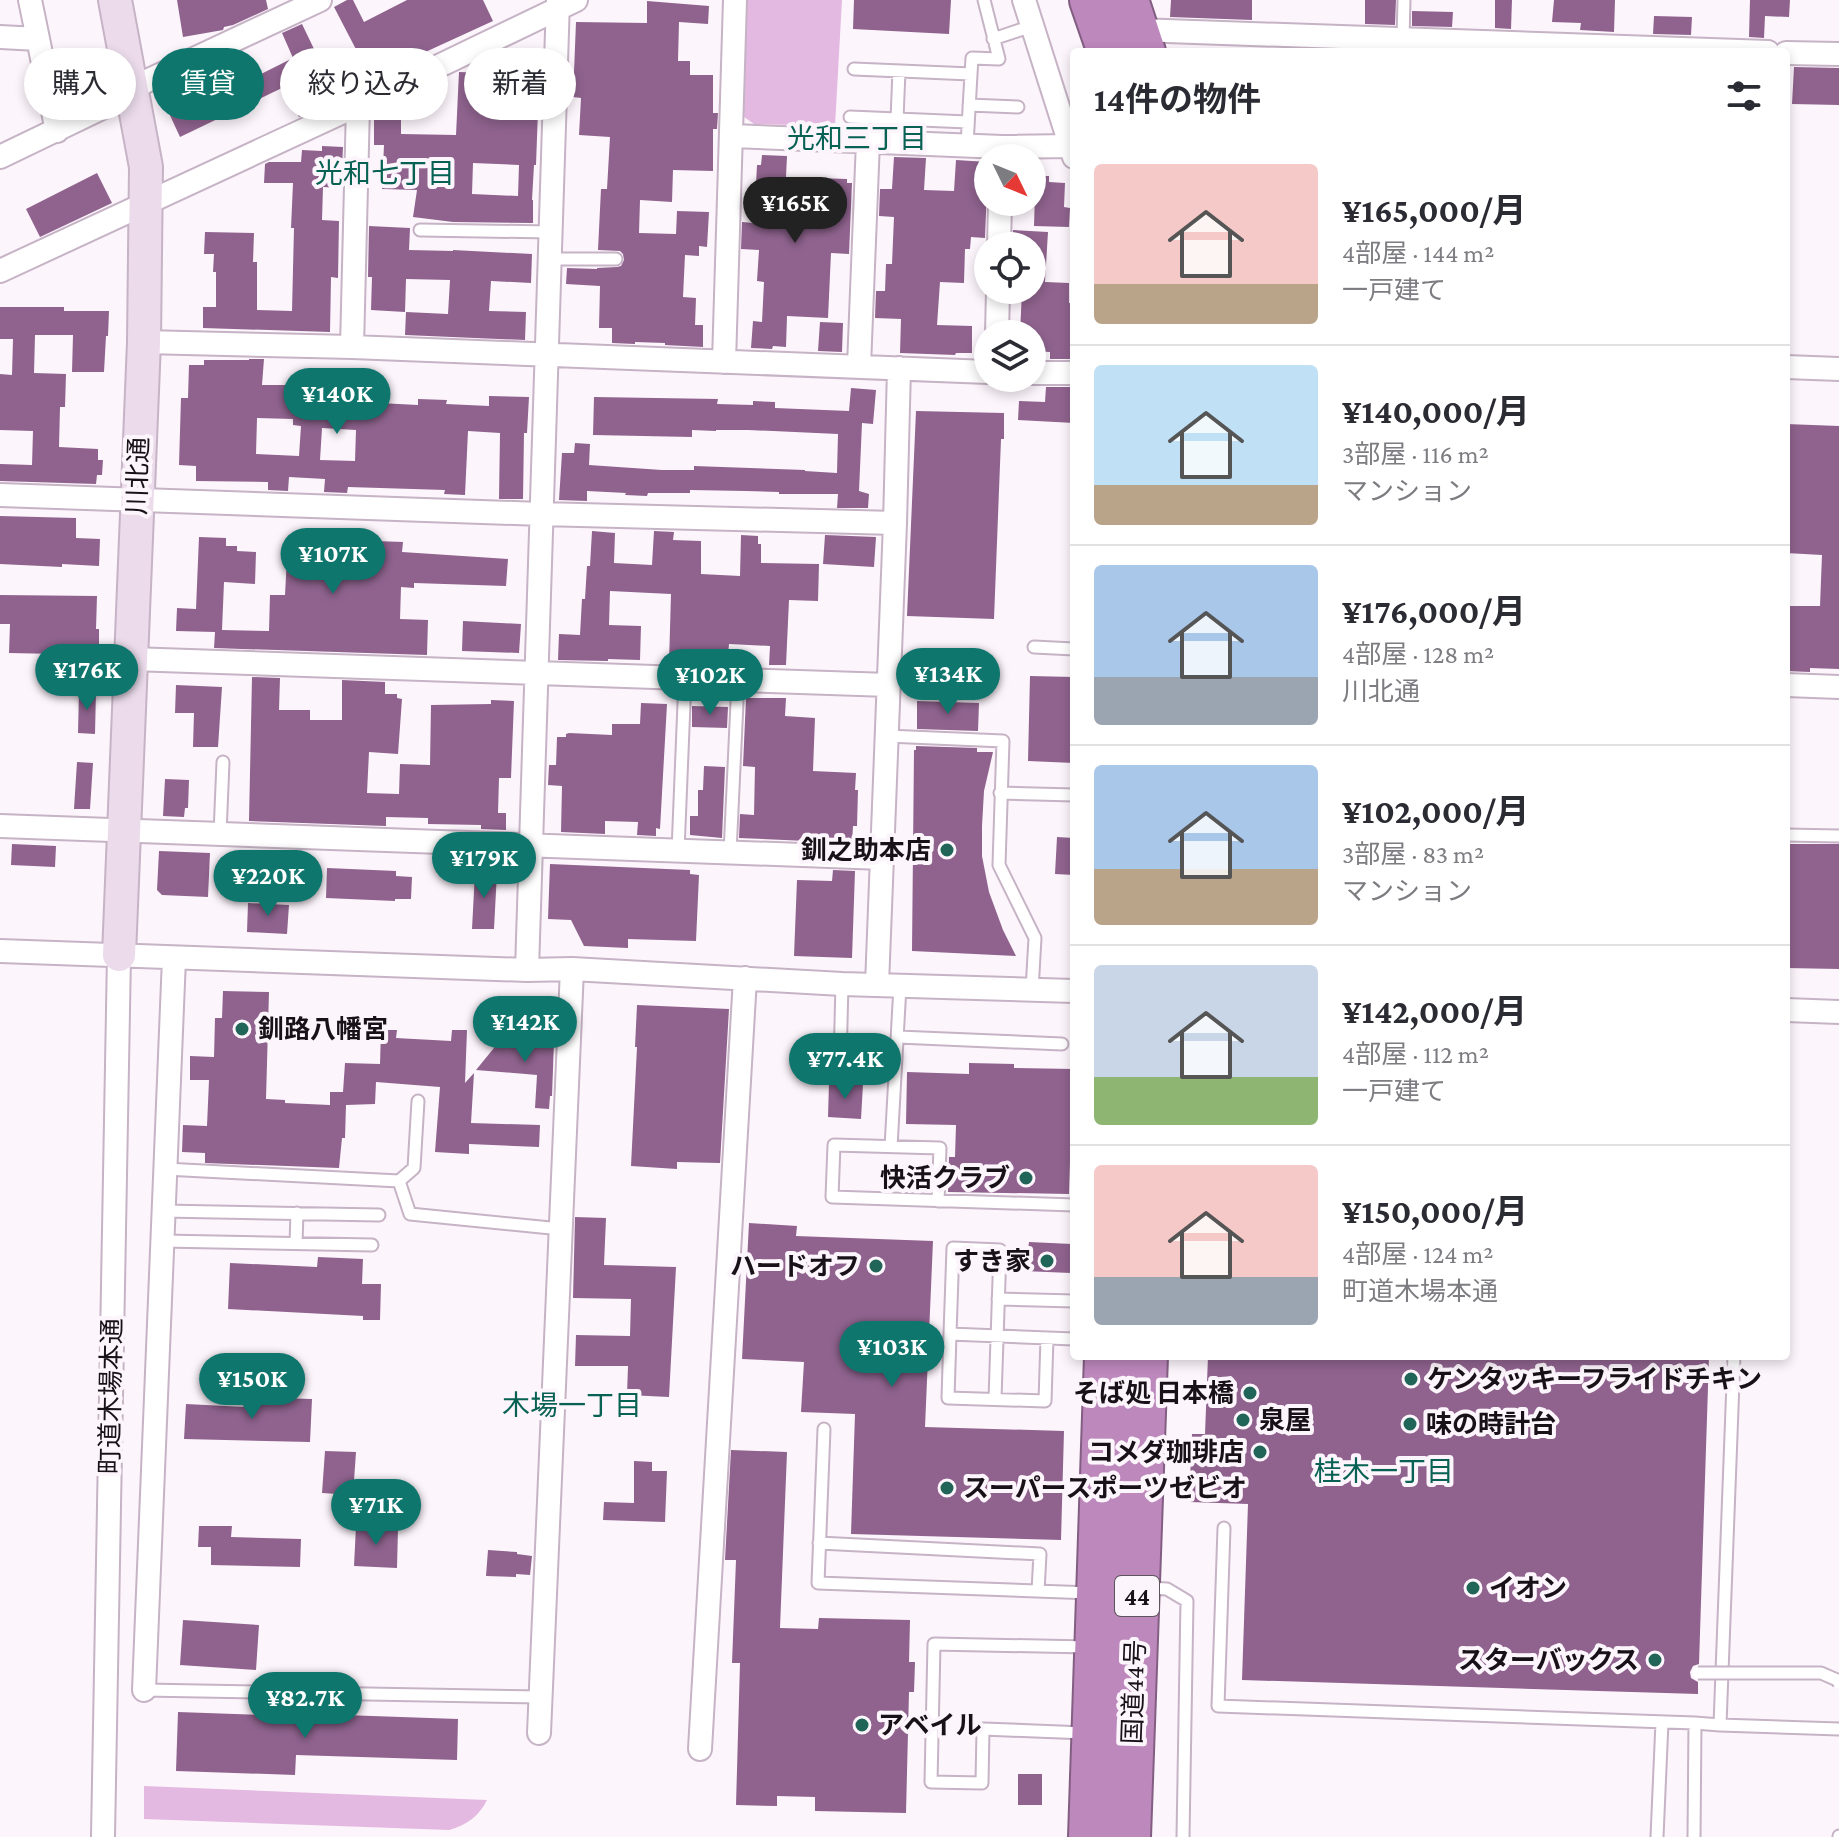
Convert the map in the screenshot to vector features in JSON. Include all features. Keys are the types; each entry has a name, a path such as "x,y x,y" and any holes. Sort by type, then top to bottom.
{"highway":[{"path":"1091,0 1124,35"},
{"name":"国道44号","path":"1106,1360 1129,1837"},
{"name":"国道44号","path":"1090,1837 1097,1647 1118,1590 1146,1360"}],"street":[{"path":"30,0 57,131"},
{"name":"川北通","path":"115,0 124,48"},
{"path":"724,362 735,0"},
{"path":"1024,0 1070,142"},
{"path":"136,86 316,1"},
{"path":"448,60 564,3 550,232 527,970"},
{"path":"1124,35 1277,43 1403,39 1656,48"},
{"path":"0,37 38,39"},
{"path":"1790,53 1839,54"},
{"name":"川北通","path":"119,955 144,342 146,167 136,111"},
{"path":"0,157 79,120"},
{"path":"0,271 326,120"},
{"path":"352,347 358,120"},
{"path":"732,136 974,146"},
{"path":"859,366 868,141"},
{"path":"1046,151 1070,151"},
{"path":"144,342 974,371"},
{"path":"1790,367 1839,369"},
{"path":"877,985 899,368"},
{"path":"1046,373 1070,373"},
{"path":"0,495 895,523"},
{"path":"131,659 889,685"},
{"path":"1790,685 1839,687"},
{"path":"0,826 883,858"},
{"path":"0,951 527,970 572,969 842,984 1070,991"},
{"name":"町道木場本通","path":"103,1837 119,955"},
{"path":"144,1690 174,958"},
{"path":"539,1733 572,969"},
{"path":"700,1749 745,978"},
{"path":"1790,1010 1839,1012"}],"lane":[{"path":"967,145 972,58 999,59 984,0"},
{"path":"1403,39 1404,0"},
{"path":"993,39 1032,26"},
{"path":"854,69 971,74"},
{"path":"896,143 899,71"},
{"path":"969,105 1018,107"},
{"path":"850,117 968,122"},
{"path":"420,230 550,232"},
{"path":"549,259 616,259"},
{"path":"1034,647 1070,649"},
{"path":"678,851 685,679"},
{"path":"730,853 738,681"},
{"path":"887,736 1003,741 999,865 1035,938 1032,990"},
{"path":"220,834 223,762"},
{"path":"1000,793 1070,795"},
{"path":"1790,835 1839,836"},
{"path":"840,1063 842,984"},
{"path":"891,1147 900,986"},
{"path":"898,1037 1062,1044"},
{"path":"165,1169 399,1181 414,1168 418,1101"},
{"path":"938,1201 940,1148 834,1145 832,1197 938,1201 1070,1205"},
{"path":"399,1181 410,1214 561,1229"},
{"path":"163,1211 379,1215"},
{"path":"296,1243 297,1213"},
{"path":"162,1241 372,1245"},
{"path":"995,1399 1000,1250 953,1248 948,1398 1045,1401 1047,1338"},
{"path":"998,1299 1070,1301"},
{"path":"950,1334 1070,1339"},
{"path":"1720,1725 1734,1360"},
{"path":"824,1429 818,1583 1038,1591 1167,1589 1187,1601 1183,1837"},
{"path":"1224,1528 1218,1706 1839,1729"},
{"path":"819,1543 1040,1554 1038,1591"},
{"path":"1094,1733 983,1729 982,1783 931,1782 934,1644 1097,1647"},
{"path":"1698,1673 1821,1673 1839,1683"},
{"path":"144,1690 541,1697"},
{"path":"1657,1837 1662,1722"},
{"path":"1694,1837 1695,1723"}],"shaded area":[{"path":"743,0 842,0 835,126 754,124 744,117"},
{"path":"144,1786 487,1800 472,1819 449,1830 144,1819"}],"building":[{"path":"177,0 266,0 268,9 223,30 183,37"},
{"path":"353,0 364,22 407,0 483,0 493,21 434,48 355,48 334,7"},
{"path":"854,0 951,0 949,34 853,29"},
{"path":"1171,0 1252,0 1252,20 1170,17"},
{"path":"1365,0 1396,0 1395,25 1365,24"},
{"path":"1495,0 1512,0 1511,29 1495,28"},
{"path":"1554,0 1615,0 1614,32 1580,30 1581,23 1552,22"},
{"path":"1750,0 1790,0 1789,17 1765,16 1764,38 1749,37"},
{"path":"647,1 709,6 708,24 679,22 678,61 690,61 690,75 713,75 713,113 718,113 717,129 713,129 713,171 673,170 672,202 640,200 639,233 676,234 677,211 709,212 707,247 699,246 699,256 685,255 683,297 696,298 695,325 703,325 703,347 612,343 612,328 599,328 600,286 566,284 567,268 617,267 624,260 620,251 598,250 601,189 607,189 610,137 579,135 581,98 576,97 576,22 647,23"},
{"path":"1412,11 1453,12 1452,27 1412,26"},
{"path":"1654,16 1692,17 1691,35 1653,34"},
{"path":"302,24 314,48 289,48 282,33"},
{"path":"280,64 280,89 264,97 264,72"},
{"path":"1794,67 1839,68 1839,105 1792,104"},
{"path":"459,72 464,72 464,120 538,120 533,223 453,222 413,217 417,190 382,189 384,145 374,145 374,120 401,120 401,134 456,135","holes":["473,163 519,165 518,196 472,194"]},
{"path":"172,120 215,120 180,137"},
{"path":"322,146 343,147 341,188 323,187 322,220 339,221 338,278 331,277 330,332 203,328 203,307 216,307 214,254 204,254 205,232 254,233 257,310 292,311 293,183 264,183 265,164 301,162 302,150 322,151"},
{"path":"762,155 787,156 786,177 847,179 847,183 852,183 849,254 831,253 828,318 787,316 786,347 773,346 772,349 751,348 753,321 762,322 764,282 757,281 759,250 741,249 742,222 754,223 757,165 761,165"},
{"path":"894,157 926,158 924,190 954,191 956,160 974,161 974,216 986,216 985,232 974,232 970,249 965,249 964,283 940,282 937,325 972,326 972,353 900,353 901,319 875,318 876,291 885,291 886,264 892,264 894,217 879,216 880,189 892,189"},
{"path":"97,173 112,203 40,237 26,209"},
{"path":"1046,176 1049,176 1049,182 1065,183 1064,207 1070,208 1069,227 1034,226 1034,216 1046,216"},
{"path":"369,226 410,228 409,250 532,254 531,283 491,281 489,311 526,312 525,340 405,335 406,312 448,314 450,280 406,279 405,312 371,310"},
{"path":"1013,230 1048,232 1046,265 1046,232"},
{"path":"1046,282 1069,283 1070,359 1050,359 1050,352 1046,352 1046,320 1021,320 1021,304 1046,304"},
{"path":"0,307 109,311 104,372 72,372 73,335 35,335 34,373 66,374 65,407 60,407 59,447 98,449 98,460 103,460 102,475 97,475 96,484 0,481 0,464 32,465 33,431 0,430 0,374 12,375 13,339 0,339"},
{"path":"820,322 843,323 842,352 818,351"},
{"path":"264,359 262,385 302,385 301,397 418,405 418,399 447,400 446,404 489,406 489,396 529,397 527,433 524,433 523,499 499,499 500,433 468,431 465,495 444,494 445,490 348,487 347,493 324,492 325,479 289,477 288,491 268,490 268,482 196,481 196,466 179,465 181,398 188,398 189,365 204,365 204,360","holes":["257,418 293,419 293,425 301,426 299,456 256,454","322,428 356,430 355,461 320,460"]},
{"path":"1046,387 1070,387 1070,423 1018,420 1019,401 1045,402"},
{"path":"851,388 876,390 873,424 862,423 859,491 869,494 868,508 837,508 838,494 746,491 690,490 690,493 648,493 647,496 587,491 587,501 559,500 562,453 574,453 575,443 590,444 589,465 662,470 694,470 694,466 837,473 838,434 692,430 692,437 593,435 594,397 718,399 717,404 753,405 753,401 775,402 775,408 849,411"},
{"path":"916,411 1004,413 994,619 907,616"},
{"path":"1790,424 1839,426 1839,669 1790,671 1790,606 1820,606 1822,555 1790,553"},
{"path":"0,516 76,518 76,538 100,539 99,566 0,564"},
{"path":"592,531 615,533 614,563 652,565 654,531 674,532 673,540 701,541 701,574 740,576 741,535 758,536 761,563 819,564 818,601 789,600 786,665 769,665 770,646 729,644 727,665 669,663 671,594 610,591 609,625 641,626 640,660 558,660 559,634 580,635"},
{"path":"825,535 876,537 874,567 823,564"},
{"path":"199,537 226,538 226,546 237,546 237,551 256,552 255,584 224,582 222,630 269,631 270,595 285,595 287,557 319,558 320,539 403,542 402,552 508,559 506,586 414,583 414,588 401,587 400,619 428,620 427,655 214,648 215,632 176,631 177,608 196,609"},
{"path":"0,595 97,596 99,648 57,648 57,654 9,653 10,624 0,624"},
{"path":"463,621 521,624 519,653 462,651"},
{"path":"1030,676 1070,677 1070,763 1028,761"},
{"path":"252,677 280,678 279,710 310,710 310,720 342,720 342,680 385,682 385,694 397,694 397,698 402,699 398,754 369,752 367,793 399,794 400,764 430,765 431,705 514,701 511,778 499,778 498,813 506,813 506,830 481,829 481,825 428,824 428,818 386,817 386,826 249,821"},
{"path":"176,685 222,687 218,747 193,747 194,713 175,713"},
{"path":"79,691 96,691 95,734 78,733"},
{"path":"746,698 786,698 785,716 815,718 813,771 856,773 857,826 853,826 852,843 739,838 740,814 754,815 755,767 743,766"},
{"path":"917,701 979,703 978,731 917,729"},
{"path":"641,703 667,704 660,829 656,828 656,836 637,835 638,822 605,821 605,834 561,832 562,786 548,785 549,765 556,765 557,737 566,737 569,733 612,735 612,724 640,724"},
{"path":"692,706 728,707 727,728 692,727"},
{"name":"釧之助本店","path":"916,746 977,748 977,752 993,752 984,791 982,856 989,892 1016,956 912,951"},
{"path":"77,762 93,763 90,809 74,809"},
{"path":"704,766 725,767 722,838 690,835 690,816 698,816 698,790 703,790"},
{"path":"165,779 189,780 188,808 185,808 184,817 163,816"},
{"path":"1057,837 1070,838 1070,875 1055,874"},
{"path":"12,844 56,846 55,867 11,865"},
{"path":"1790,844 1839,844 1839,969 1790,968"},
{"path":"159,851 210,853 208,897 162,895 157,890"},
{"path":"550,864 690,870 690,874 699,875 696,941 628,939 628,948 584,946 571,920 548,919"},
{"path":"327,868 396,871 396,876 412,877 411,899 326,898"},
{"path":"833,870 855,871 852,958 794,956 797,880 832,881"},
{"path":"475,872 497,872 494,929 472,929"},
{"path":"248,903 289,905 287,934 247,932"},
{"path":"223,991 269,992 266,1099 330,1105 330,1092 343,1092 345,1063 380,1064 381,1030 397,1030 396,1038 451,1041 452,1030 467,1030 465,1083 474,1073 471,1123 540,1125 539,1147 469,1144 469,1154 435,1152 440,1087 376,1082 375,1104 346,1105 345,1138 342,1138 339,1168 205,1163 205,1153 182,1152 183,1125 207,1126 209,1080 190,1080 190,1056 214,1057 215,1018 222,1018"},
{"path":"637,1005 729,1009 720,1163 677,1162 677,1169 631,1166"},
{"path":"509,1037 554,1041 549,1109 535,1108 537,1075 476,1070 498,1043"},
{"path":"969,1063 1070,1069 1069,1194 948,1192 949,1157 955,1157 956,1125 906,1124 907,1072 969,1074"},
{"path":"829,1083 863,1084 861,1119 828,1117"},
{"path":"575,1217 606,1218 604,1265 676,1267 669,1397 627,1395 628,1366 575,1366 576,1335 630,1336 631,1299 573,1298"},
{"path":"749,1223 797,1226 796,1236 933,1241 925,1427 1064,1431 1061,1540 851,1534 855,1414 801,1412 804,1362 742,1359"},
{"name":"すき家","path":"1029,1242 1070,1244 1070,1273 1023,1271 1024,1250 1028,1250"},
{"path":"318,1257 363,1259 362,1284 381,1284 380,1320 363,1320 363,1316 228,1309 230,1263 317,1267"},
{"name":"イオン","path":"1208,1360 1709,1360 1699,1664 1693,1666 1690,1672 1691,1678 1698,1682 1698,1694 1242,1680 1248,1504 1189,1502 1192,1434 1205,1434"},
{"path":"246,1397 312,1399 310,1442 184,1439 186,1404 245,1407"},
{"path":"731,1450 787,1452 780,1628 818,1629 819,1618 910,1620 909,1662 915,1662 914,1692 909,1692 906,1813 815,1811 815,1797 777,1796 777,1806 736,1805 740,1663 732,1663 736,1560 725,1560"},
{"path":"325,1451 356,1452 353,1495 322,1493"},
{"path":"634,1461 652,1462 652,1471 667,1471 665,1522 603,1520 604,1502 634,1503"},
{"path":"199,1526 232,1526 231,1537 301,1539 300,1567 211,1565 211,1547 198,1547"},
{"path":"356,1526 398,1528 397,1568 354,1566"},
{"path":"488,1550 532,1556 530,1575 486,1576"},
{"path":"183,1620 259,1625 256,1670 180,1665"},
{"path":"178,1712 458,1719 457,1760 296,1755 295,1775 176,1771"},
{"path":"1018,1774 1042,1774 1042,1805 1018,1805"}],"place":[{"name":"釧之助本店","path":"947,850"},
{"name":"釧路八幡宮","path":"242,1029"},
{"name":"快活クラブ","path":"1026,1178"},
{"name":"すき家","path":"1047,1261"},
{"name":"ハードオフ","path":"876,1266"},
{"name":"ケンタッキーフライドチキン","path":"1411,1379"},
{"name":"そば処 日本橋","path":"1250,1393"},
{"name":"泉屋","path":"1243,1420"},
{"name":"味の時計台","path":"1410,1424"},
{"name":"コメダ珈琲店","path":"1260,1452"},
{"name":"スーパースポーツゼビオ","path":"947,1488"},
{"name":"イオン","path":"1473,1588"},
{"name":"スターバックス","path":"1655,1660"},
{"name":"アベイル","path":"862,1725"}],"district":[{"name":"光和三丁目","path":"857,138"},
{"name":"光和七丁目","path":"385,173"},
{"name":"木場一丁目","path":"572,1405"},
{"name":"桂木一丁目","path":"1384,1471"}]}
